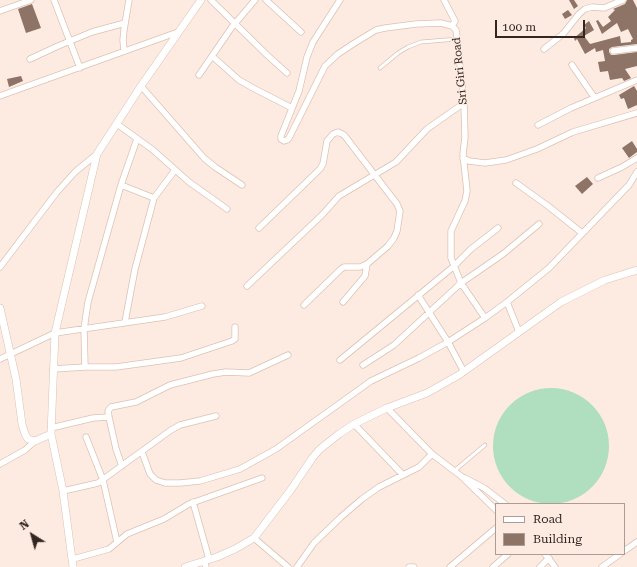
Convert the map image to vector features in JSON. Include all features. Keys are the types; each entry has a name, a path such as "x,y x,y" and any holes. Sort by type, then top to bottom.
{"street":[{"path":"0,11 31,0"},
{"path":"54,0 80,68"},
{"path":"124,51 123,40 129,0"},
{"path":"0,267 57,192 75,172 97,154 141,86 201,0"},
{"path":"211,0 287,73"},
{"path":"199,75 235,24 255,0"},
{"path":"266,0 301,32"},
{"name":"Sri Giri Road","path":"340,0 313,42 307,57 299,92 281,136 284,141 289,138 325,66 338,54 376,30 416,24 441,24 452,26 456,30 458,39 464,103 465,137 463,158 467,191 465,201 451,231 450,250 453,267 461,283 485,318"},
{"path":"444,0 455,21 452,26"},
{"path":"544,49 563,34 579,14 585,9 592,7 604,8 623,0"},
{"path":"30,59 92,32 125,23"},
{"path":"0,96 178,32"},
{"path":"613,51 637,48"},
{"path":"212,56 239,80 292,108"},
{"path":"572,65 594,97"},
{"path":"538,125 594,97 637,80"},
{"path":"141,86 204,158 242,185"},
{"path":"247,286 312,225 339,196 396,162 427,129 464,103"},
{"path":"463,158 469,161 485,163 506,160 537,149 572,132 637,112"},
{"path":"116,124 137,139 189,182 227,209"},
{"path":"259,228 320,169 323,164 327,141 333,134 338,132 344,134 374,175 392,195 400,211 397,231 388,246 360,268 344,267 340,269 304,305"},
{"path":"85,367 84,329 88,302 121,185 137,139"},
{"path":"73,567 63,492 51,431 54,333 97,154"},
{"path":"598,178 637,158"},
{"path":"125,322 135,269 154,198 175,170"},
{"path":"142,452 150,474 156,480 165,483 200,480 240,469 276,449 371,381 448,342 507,302 549,268 629,185 637,173"},
{"path":"516,183 582,233"},
{"path":"121,185 154,198"},
{"path":"363,365 394,344 461,283 503,254 538,224"},
{"path":"340,360 453,267 471,248 498,228"},
{"path":"343,302 365,276 367,264"},
{"path":"185,567 207,562 254,538 320,449 354,424 387,408 427,393 464,372 561,302 605,280 637,270"},
{"path":"418,295 448,342 464,372"},
{"path":"507,302 519,332"},
{"path":"0,359 54,333 165,317 202,306"},
{"path":"0,308 16,379 25,434 28,440 35,441"},
{"path":"53,369 116,367 181,358 232,341 235,337 235,327"},
{"path":"122,466 116,449 109,417 108,411 111,407 136,402 170,385 221,373 249,373 288,355"},
{"path":"387,408 432,454 461,476 495,509"},
{"path":"63,492 94,484 103,480 180,425 216,416"},
{"path":"0,464 24,450 51,431 93,418 109,417"},
{"path":"354,424 403,475"},
{"path":"86,437 103,480 117,542"},
{"path":"297,567 314,543 341,516 379,487 419,467 432,454"},
{"path":"461,476 476,483 504,503"},
{"path":"73,559 109,549 128,534 164,519 183,506 262,478"},
{"path":"193,502 207,562"},
{"path":"450,567 495,529"},
{"path":"254,538 288,567"},
{"path":"625,550 637,542"},
{"path":"493,567 507,555"},
{"path":"602,567 619,555"},
{"path":"540,567 547,556 555,567"},
{"path":"409,567 414,567"}],"lane":[{"path":"380,68 398,53 421,42 458,39"},
{"path":"454,471 485,445"}],"green space":[{"path":"540,389 562,389 573,392 583,398 592,405 599,414 605,424 608,435 608,457 605,468 599,478 592,487 583,494 573,500 562,503 540,503 529,500 519,494 510,487 503,478 497,468 494,457 494,435 497,424 503,414 510,405 519,398 529,392"}],"building":[{"path":"569,0 574,0 578,6 574,9"},
{"path":"627,0 633,0 637,8 637,44 612,47 609,49 609,52 611,55 614,55 637,52 637,66 625,69 631,78 624,81 622,78 610,80 608,71 600,72 598,62 605,61 603,50 596,52 595,48 585,54 577,39 575,41 574,38 586,28 584,25 589,21 594,30 584,36 590,44 620,36 621,43 631,42 633,39 628,29 621,32 617,23 602,34 596,21 598,20 603,27 611,21 608,17 615,10 613,9 625,4"},
{"path":"32,4 41,28 26,33 18,9"},
{"path":"568,10 572,15 565,19 562,14"},
{"path":"21,76 23,81 9,87 7,79"},
{"path":"634,86 637,91 637,105 628,109 624,98 621,99 619,95"},
{"path":"632,141 637,149 637,152 629,158 622,148"},
{"path":"587,177 593,184 582,194 575,186"}]}
